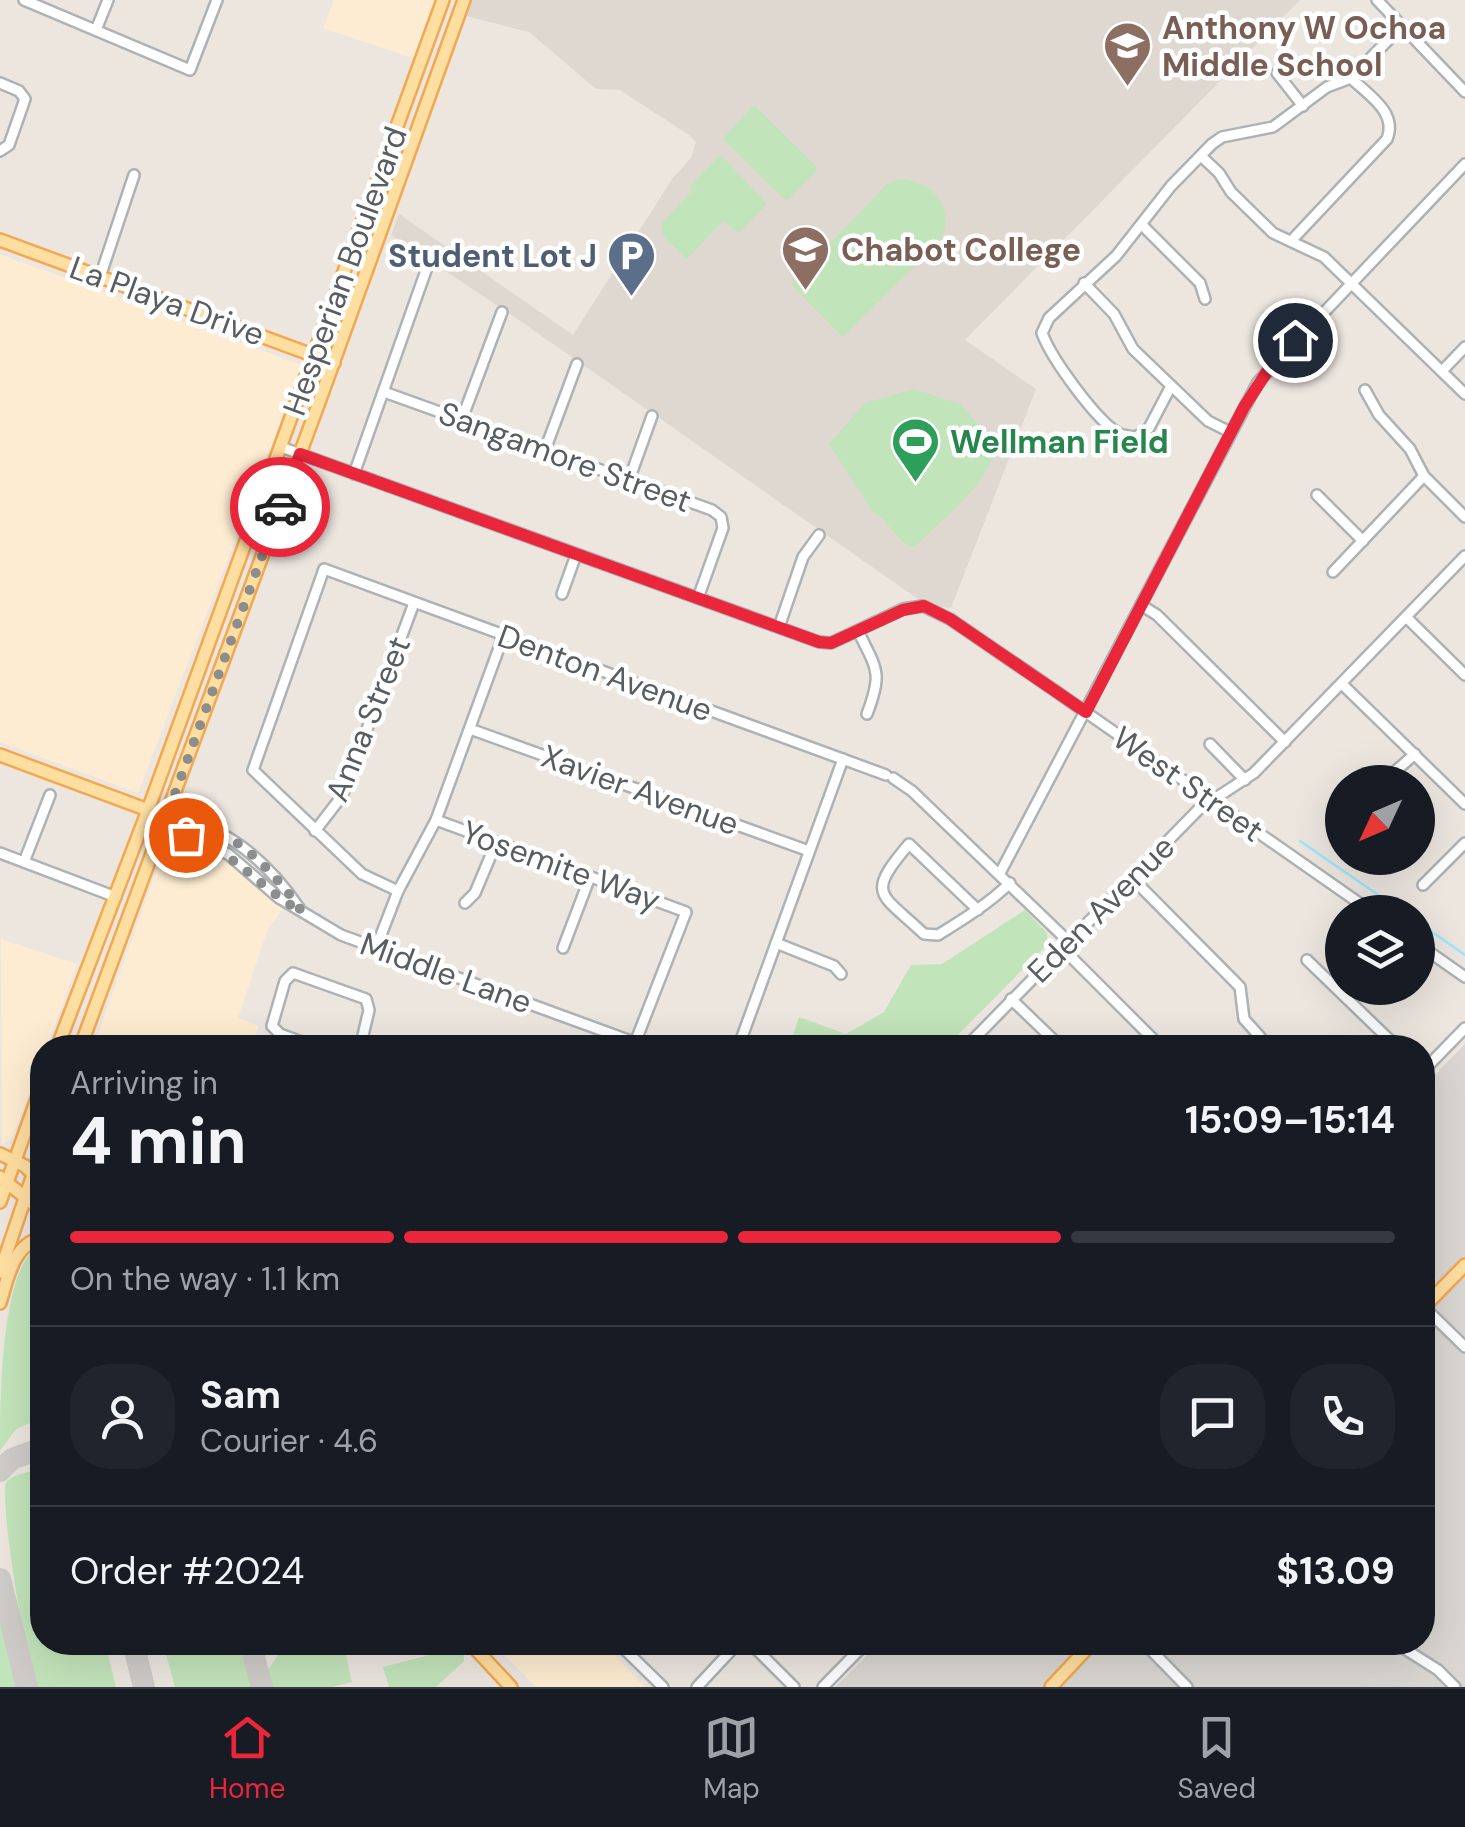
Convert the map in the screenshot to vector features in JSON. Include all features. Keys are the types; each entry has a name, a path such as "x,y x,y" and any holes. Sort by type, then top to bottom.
{"main road":[{"name":"Hesperian Boulevard","path":"62,1035 443,0"},
{"name":"Hesperian Boulevard","path":"85,1035 334,364 464,0"},
{"name":"La Playa Drive","path":"0,240 334,364"},
{"path":"0,755 148,810 165,821"},
{"path":"0,1202 4,1179 15,1161 30,1118"},
{"path":"0,1154 30,1172"},
{"path":"4,1179 30,1199"},
{"path":"0,1272 30,1189"},
{"path":"0,1302 20,1250 30,1242"},
{"path":"1435,1296 1465,1265"},
{"path":"481,1655 511,1687"},
{"path":"1050,1687 1081,1655"}],"street":[{"path":"24,0 190,70 217,0"},
{"path":"96,30 108,0"},
{"path":"1377,0 1465,92"},
{"path":"1171,386 1149,428 1136,437 1121,435 1077,392 1042,333 1049,318 1116,256 1171,186 1222,137 1273,127 1327,87 1351,78 1402,26"},
{"path":"1277,73 1303,106"},
{"path":"1291,241 1387,138 1392,126 1389,116 1351,78"},
{"path":"0,84 19,91 25,99 9,145 0,152"},
{"path":"1201,156 1273,233 1324,257 1465,394"},
{"path":"1000,873 1230,432 1272,364 1465,164"},
{"path":"100,277 134,176"},
{"path":"1142,225 1200,283 1205,299"},
{"path":"354,474 429,262"},
{"path":"1084,283 1114,314 1134,349 1208,421 1230,432"},
{"path":"462,419 502,312"},
{"path":"1442,371 1465,347"},
{"path":"545,450 577,364"},
{"path":"1366,390 1379,416 1410,449 1424,476 1465,517"},
{"name":"Sangamore Street","path":"384,392 712,510 722,517 723,528 698,598"},
{"path":"629,480 652,416"},
{"name":"West Street","path":"280,447 819,642 831,643 903,610 924,606 950,619 1348,895"},
{"path":"1333,572 1424,476"},
{"path":"1317,495 1363,541"},
{"path":"778,627 803,558 819,535"},
{"path":"562,594 576,554"},
{"name":"Eden Avenue","path":"977,1035 1193,815 1245,780 1285,742 1465,556"},
{"name":"Denton Avenue","path":"315,831 253,770 324,569 889,777 912,790 1000,873 1149,1035"},
{"name":"Anna Street","path":"315,831 342,796 414,603"},
{"path":"1141,605 1157,614 1285,742"},
{"path":"1406,617 1465,675"},
{"path":"858,632 878,672 867,714"},
{"path":"376,948 398,890 436,820 503,636"},
{"path":"1342,684 1465,804"},
{"name":"Xavier Avenue","path":"470,729 810,851"},
{"path":"1210,744 1245,780"},
{"path":"1402,765 1415,754"},
{"path":"743,1035 843,758"},
{"path":"24,862 50,795"},
{"name":"Yosemite Way","path":"436,820 686,912 638,1035"},
{"name":"Middle Lane","path":"165,821 174,831 228,854 279,898 322,926 616,1035"},
{"path":"315,831 362,874 398,890"},
{"path":"1423,885 1465,842"},
{"path":"465,902 475,893 496,843"},
{"path":"978,910 908,844 880,886 884,895 924,934 938,935 978,910 1010,883"},
{"path":"0,852 116,896"},
{"path":"564,948 590,877"},
{"path":"1132,878 1240,987 1244,1019 1258,1035"},
{"path":"776,943 834,966 841,974"},
{"path":"1435,956 1465,977"},
{"path":"1307,960 1385,1035"},
{"path":"283,1035 272,1026 285,981 293,973 366,998 369,1010 363,1035"},
{"path":"1011,999 1048,1035"},
{"path":"1435,1059 1465,1028"},
{"path":"1435,1319 1465,1348"},
{"path":"630,1655 663,1687"},
{"path":"696,1687 727,1655"},
{"path":"762,1655 794,1687"},
{"path":"824,1687 854,1655"},
{"path":"1156,1655 1187,1687"},
{"path":"1414,1655 1455,1687"}],"shaded area":[{"path":"334,0 437,0 416,59 323,28"},
{"name":"Chabot College","path":"471,0 1300,0 965,340 1036,389 951,608 928,606 391,235 399,214 573,335 672,179 691,158 696,142 689,135 620,90 596,89 529,32 466,16"},
{"path":"0,254 302,365 138,793 0,742"},
{"path":"169,835 222,858 254,880 283,909 268,928 238,1018 259,1026 256,1035 98,1035"},
{"path":"1,939 77,964 51,1035 30,1035 30,1093 11,1139 2,1144"},
{"path":"1465,1044 1465,1687 835,1687 867,1655 1435,1655 1435,1075"},
{"path":"505,1655 614,1655 645,1687 536,1687"}],"green space":[{"path":"752,107 817,167 789,199 784,199 723,139"},
{"path":"722,156 767,204 739,233 723,221 687,259 662,235 662,223 692,191 691,185"},
{"path":"900,179 923,185 938,198 945,216 942,239 843,337 791,284 887,184"},
{"name":"Wellman Field","path":"913,389 961,404 997,448 972,490 914,547 902,541 872,511 829,444 865,403"},
{"path":"1025,910 1047,933 1048,944 958,1035 793,1035 799,1017 846,1034 884,1012 911,965 942,964"},
{"path":"28,1256 30,1423 16,1429 0,1451 5,1336 10,1304"},
{"path":"30,1472 30,1655 108,1655 116,1687 35,1687 14,1581 5,1497 6,1482"},
{"path":"0,1611 18,1687 0,1687"},
{"path":"166,1655 247,1655 255,1687 175,1687"},
{"path":"278,1655 346,1655 352,1682 332,1687 271,1687 266,1673"},
{"path":"429,1655 464,1656 464,1661 436,1687 389,1687 383,1667"}],"waterway":[{"path":"1300,841 1378,895"},
{"path":"1435,934 1465,955"}],"taxiway":[{"path":"0,1471 12,1459 30,1452"},
{"path":"0,1579 27,1687"},
{"path":"136,1655 144,1687"},
{"path":"253,1655 262,1687"}],"way so far":[{"path":"186,835 228,854 279,898 302,912 286,887 237,844 182,820 165,821 280,507"}],"place":[{"name":"Anthony W Ochoa Middle School","path":"1127,88"},
{"name":"Chabot College","path":"806,292"},
{"name":"Student Lot J","path":"632,298"},
{"name":"Wellman Field","path":"915,484"}],"route":[{"path":"280,507 300,454 819,642 831,643 903,610 924,606 950,619 1086,712 1258,382 1295,340"}]}
